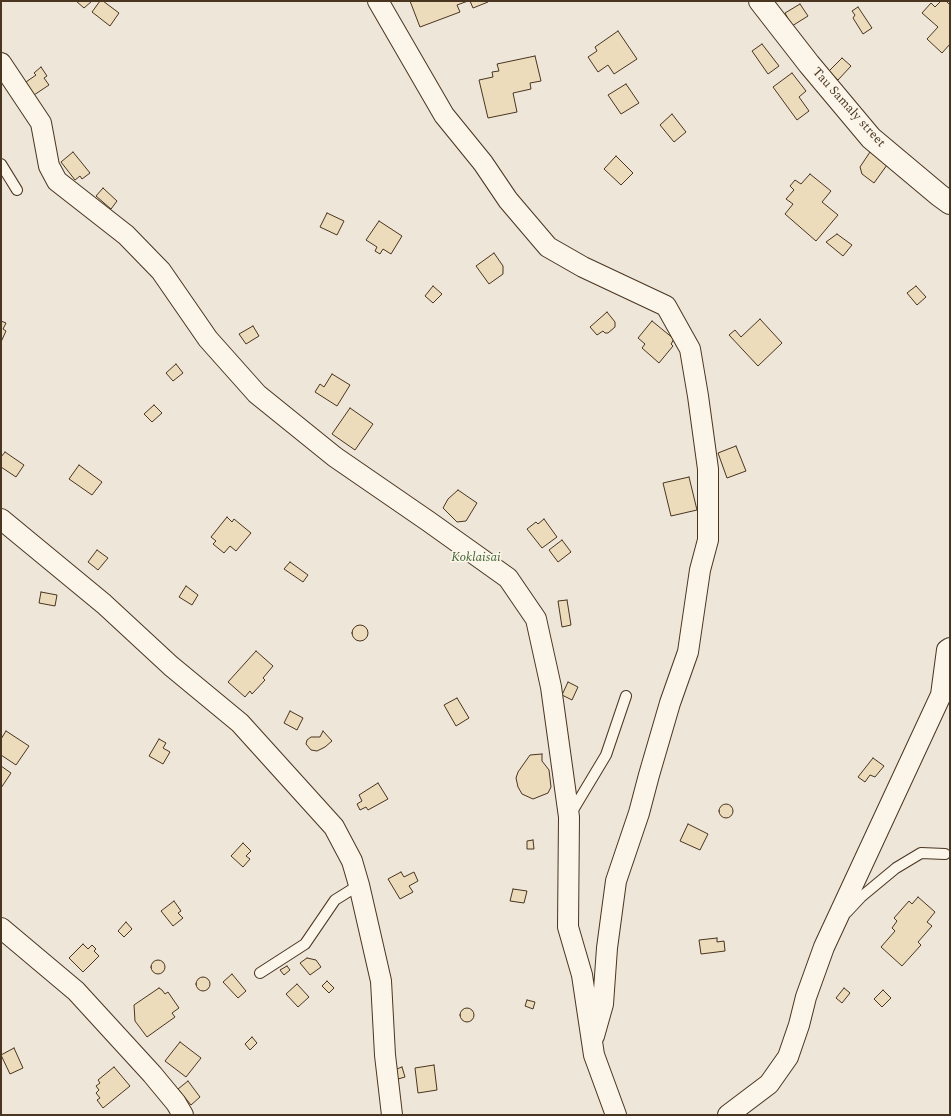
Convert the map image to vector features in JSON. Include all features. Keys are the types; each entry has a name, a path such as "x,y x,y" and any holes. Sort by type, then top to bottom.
{"street":[{"path":"378,1 444,115 483,163 508,200 548,246 583,267 666,306 690,349 708,469 708,540 700,570 688,652 670,703 649,775 640,813 616,881 607,948 603,1004 592,1042"},
{"name":"Tau Samaly street","path":"760,1 809,64 872,138 939,196 950,203"},
{"path":"1,63 41,123 49,166 57,181 126,234 161,271 208,339 258,394 335,457 508,578 536,619 550,687 569,817 568,927 582,975 594,1055 616,1115"},
{"path":"1,519 104,604 171,666 240,723 334,827 352,861 360,884 381,981 385,1055 392,1115"},
{"path":"728,1115 769,1084 788,1057 799,1025 806,997 824,947 941,695 947,650 950,648"},
{"path":"1,928 76,990 152,1074 176,1103 183,1115"}],"lane":[{"path":"1,164 17,190"},
{"path":"569,817 606,755 626,696"},
{"path":"836,921 896,868 921,853 945,854"},
{"path":"260,973 305,944 335,900 360,884"}],"green space":[{"name":"Koklaisai","path":"1,1 950,1 950,1115 1,1115"}],"building":[{"path":"76,1 92,1 84,8"},
{"path":"100,1 103,1 119,13 110,26 92,12"},
{"path":"410,1 468,1 457,5 460,12 420,27"},
{"path":"470,1 487,1 488,2 473,8"},
{"path":"941,1 946,1 950,5 950,44 942,53 927,39 938,27 922,13 931,3 935,7"},
{"path":"800,4 808,16 792,26 785,13"},
{"path":"858,7 872,28 863,34 853,18 855,15 852,11"},
{"path":"618,31 637,59 614,74 608,65 598,72 588,57 597,51 595,47"},
{"path":"762,44 779,66 768,74 752,51"},
{"path":"535,56 541,81 530,83 531,89 513,93 517,112 488,118 479,80 493,77 492,72 499,71 497,64"},
{"path":"842,58 851,66 838,80 829,71"},
{"path":"41,67 47,76 44,78 49,85 34,95 26,82 36,75 34,73"},
{"path":"792,73 806,91 799,97 809,111 797,120 773,87"},
{"path":"626,84 639,103 621,114 608,95"},
{"path":"672,114 686,132 674,142 660,125"},
{"path":"73,152 90,173 82,179 80,176 75,180 61,162"},
{"path":"870,152 887,165 874,183 862,174 860,167"},
{"path":"616,156 633,173 621,185 604,169"},
{"path":"810,174 831,191 822,202 838,215 816,241 785,214 793,204 786,199 794,190 790,186 795,180 801,184"},
{"path":"103,188 117,201 111,209 96,196"},
{"path":"327,213 344,221 337,235 320,227"},
{"path":"379,221 402,236 391,254 383,249 380,254 375,251 377,247 366,240"},
{"path":"837,234 852,245 843,256 826,242"},
{"path":"494,253 503,266 503,274 489,284 476,266"},
{"path":"433,286 442,294 433,303 425,296"},
{"path":"916,286 926,297 917,305 907,293"},
{"path":"607,312 615,322 615,327 608,333 603,331 597,335 590,327"},
{"path":"760,319 782,343 758,366 729,335 735,330 741,337"},
{"path":"1,321 6,323 3,329 6,331 1,342"},
{"path":"652,321 674,339 671,344 673,346 659,363 642,348 645,344 638,338"},
{"path":"253,326 259,336 246,344 239,334"},
{"path":"176,364 183,373 173,381 166,373"},
{"path":"332,374 350,385 337,406 315,392 320,384 324,387"},
{"path":"154,405 162,413 152,422 144,414"},
{"path":"350,408 373,424 355,450 332,434"},
{"path":"736,446 746,471 727,478 718,453"},
{"path":"5,452 24,465 16,477 1,467 1,457"},
{"path":"79,465 102,482 92,495 69,479"},
{"path":"689,477 697,510 671,516 663,483"},
{"path":"458,490 477,503 466,521 457,522 443,508 448,499"},
{"path":"227,517 232,522 234,519 251,533 236,551 230,546 224,553 213,544 216,541 211,537"},
{"path":"544,519 557,537 542,548 527,529 536,522 538,524"},
{"path":"562,540 571,552 558,562 549,550"},
{"path":"97,550 108,558 98,570 88,562"},
{"path":"290,562 308,575 303,582 284,569"},
{"path":"186,586 198,595 192,605 179,597"},
{"path":"41,592 57,595 55,606 39,603"},
{"path":"567,600 571,625 562,627 558,601"},
{"path":"357,625 363,625 368,630 366,639 363,641 357,641 352,636 352,630"},
{"path":"256,651 273,666 263,678 265,680 252,694 250,691 245,697 228,682"},
{"path":"568,682 578,687 572,700 562,695"},
{"path":"457,698 469,718 456,726 444,705"},
{"path":"290,711 303,718 297,730 284,723"},
{"path":"6,731 29,746 16,765 1,755 1,739"},
{"path":"323,731 332,741 317,751 311,750 306,744 307,740 311,737 320,737"},
{"path":"159,739 166,743 163,748 170,752 163,764 149,756"},
{"path":"542,754 542,761 549,770 551,787 548,793 533,799 522,794 518,787 516,778 518,772 530,755"},
{"path":"873,758 884,766 875,777 870,775 865,782 858,777"},
{"path":"1,766 11,773 1,788"},
{"path":"378,783 388,799 368,810 366,807 360,810 357,804 362,801 359,795"},
{"path":"726,804 731,806 733,811 731,816 726,818 721,816 719,811 721,806"},
{"path":"688,824 708,834 700,850 680,841"},
{"path":"533,840 534,849 527,849 527,841"},
{"path":"243,843 251,851 246,856 250,859 243,867 231,856"},
{"path":"401,872 404,877 414,872 418,881 409,886 413,892 400,899 388,879"},
{"path":"513,889 527,891 524,903 510,901"},
{"path":"918,897 935,912 927,922 932,926 918,942 921,945 902,966 881,947 895,931 892,928 897,921 894,918 909,901 912,904"},
{"path":"174,901 181,911 178,913 183,918 173,926 161,911"},
{"path":"126,922 132,929 124,937 118,931"},
{"path":"717,938 717,942 724,941 725,951 701,954 699,940"},
{"path":"83,944 88,949 92,945 96,949 94,951 99,956 83,972 69,958"},
{"path":"307,958 316,960 321,967 310,975 300,963"},
{"path":"158,960 163,962 165,967 163,972 158,974 153,972 151,967 153,962"},
{"path":"287,966 290,970 284,975 280,970"},
{"path":"232,974 246,991 238,998 223,982"},
{"path":"200,977 206,977 210,981 210,987 206,991 200,991 196,987 196,981"},
{"path":"327,981 334,988 329,993 322,986"},
{"path":"297,984 309,997 298,1007 286,994"},
{"path":"159,988 165,994 168,992 179,1008 172,1013 175,1017 147,1037 135,1021 134,1005"},
{"path":"844,988 850,993 842,1003 836,998"},
{"path":"883,990 891,998 882,1007 874,999"},
{"path":"527,1000 535,1002 533,1009 525,1006"},
{"path":"464,1008 470,1008 474,1012 474,1018 470,1022 464,1022 460,1018 460,1012"},
{"path":"252,1037 257,1043 250,1050 245,1044"},
{"path":"180,1042 201,1058 186,1077 165,1061"},
{"path":"14,1048 23,1068 10,1074 1,1055"},
{"path":"434,1065 437,1090 418,1093 415,1068"},
{"path":"114,1067 130,1086 103,1108 97,1100 100,1098 96,1093 99,1090 96,1086 100,1083 98,1080"},
{"path":"402,1067 405,1077 398,1079 394,1070"},
{"path":"188,1081 200,1097 191,1105 178,1089"}]}
